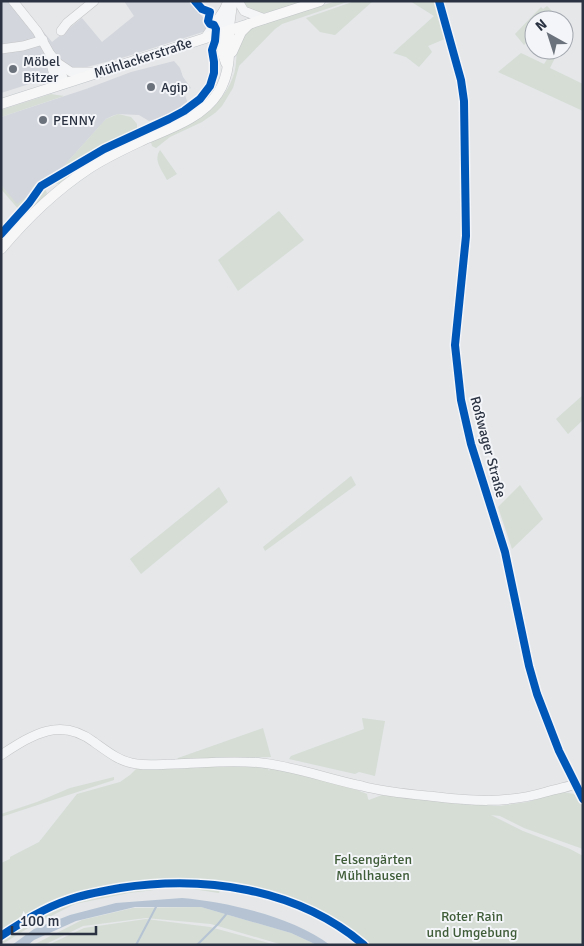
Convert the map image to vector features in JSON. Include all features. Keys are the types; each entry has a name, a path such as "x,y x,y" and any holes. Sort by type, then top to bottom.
{"main road":[{"name":"Mühlackerstraße","path":"1,104 320,1"},
{"path":"226,59 241,32 250,23"},
{"path":"1,248 40,207 83,172 121,151 187,120 206,107 222,87 226,59 225,31"},
{"path":"203,38 213,45 226,59"}],"street":[{"path":"14,1 57,62 71,72 101,71"},
{"path":"61,31 67,23 94,1"},
{"path":"195,1 202,9"},
{"path":"225,31 233,1"},
{"path":"238,1 244,11 264,19"},
{"name":"Roßwager Straße","path":"439,1 461,80 464,101 466,236 455,345 461,400 471,444 505,552 537,694 559,752 583,798"},
{"path":"225,31 226,6"},
{"path":"203,38 226,6"},
{"path":"1,49 23,46 43,40"},
{"path":"50,54 51,64 61,84"},
{"path":"57,62 61,84"},
{"path":"1,755 40,733 66,729 84,735 115,757 136,764 234,762 269,764 382,790 471,801 512,800 548,792 573,781"}],"shaded area":[{"path":"1,1 18,1 52,42 82,18 102,42 134,16 124,1 191,1 209,26 206,31 1,93"},
{"path":"174,61 191,88 184,92 188,104 167,115 149,121 139,115 118,114 106,119 62,168 45,177 33,187 33,192 17,205 1,185 1,117 131,72"}],"green space":[{"path":"242,1 304,1 268,12 254,13 246,8"},
{"path":"336,1 350,1 282,24 275,29 239,66 233,88 222,106 215,113 202,122 170,137 156,148 152,146 151,142 188,124 210,109 219,100 235,72 239,39 252,28"},
{"path":"355,1 373,1 335,35 320,32 306,18"},
{"path":"410,1 437,1 447,38 428,46 432,52 419,67 406,57 393,53 434,16"},
{"path":"547,6 551,10 538,10 541,7 543,9"},
{"path":"524,25 524,45 515,34"},
{"path":"521,53 524,54 524,60 536,60 544,64 547,60 554,60 550,68 583,84 583,111 498,72"},
{"path":"51,94 64,96 1,117 1,110"},
{"path":"118,114 131,117 137,124 137,131 46,181 20,211 1,189 1,185 17,204 33,192 32,187 62,168 106,119"},
{"path":"136,134 128,141 100,156 58,184 52,183 78,164"},
{"path":"160,150 177,174 167,180 157,158"},
{"path":"44,187 47,193 44,198 1,243 1,236 40,189"},
{"path":"279,211 304,240 238,291 218,260"},
{"path":"583,395 583,420 568,434 556,419"},
{"path":"351,476 356,485 265,551 263,547"},
{"path":"520,485 543,519 512,549 498,507"},
{"path":"219,487 228,502 141,574 130,559"},
{"path":"362,718 385,721 375,776 359,772 355,774 289,759 291,756 364,729"},
{"path":"263,728 271,757 177,760 178,758"},
{"name":"Felsengärten Mühlhausen","path":"242,766 268,768 269,771 270,768 279,769 352,788 367,794 369,800 382,795 499,806 527,802 563,792 574,794 583,806 583,849 524,828 500,816 491,815 523,831 583,856 583,945 511,945 513,932 510,945 369,945 340,926 310,910 278,898 245,889 211,884 177,883 143,884 74,897 40,911 1,935 1,863 39,842 77,794 120,782 137,768"},
{"path":"114,777 114,780 1,817 1,814 70,788"},
{"path":"175,883 221,887 219,893 179,887 129,893 75,904 33,925 1,945 1,937 22,923 63,904 105,892"},
{"path":"201,907 291,933 317,945 283,945 211,924 146,918 83,926 44,945 33,945 82,920 133,908"},
{"path":"146,919 210,927 276,945 48,945 84,928"}],"water":[{"path":"182,898 219,903 259,912 298,926 330,945 317,945 291,933 201,907 135,907 76,921 34,940 28,945 12,945 34,929 70,915 116,903"}],"waterway":[{"path":"136,945 156,907"},
{"path":"197,945 228,912"}],"cycle path":[{"path":"1,234 29,203 41,186 104,149 184,111 200,99 210,86 214,73 212,50 216,29 208,21 210,12 202,9 195,1"},
{"path":"439,1 461,80 464,101 466,236 455,345 461,400 471,444 505,552 529,666 537,694 559,751 583,799"},
{"path":"1,936 42,911 81,896 120,888 184,883 216,885 280,898 309,910 338,926 364,945"}],"place":[{"name":"Möbel Bitzer","path":"13,69"},
{"name":"Agip","path":"151,87"},
{"name":"PENNY","path":"43,120"}],"park label":[{"name":"Roter Rain und Umgebung","path":"472,924"}]}
